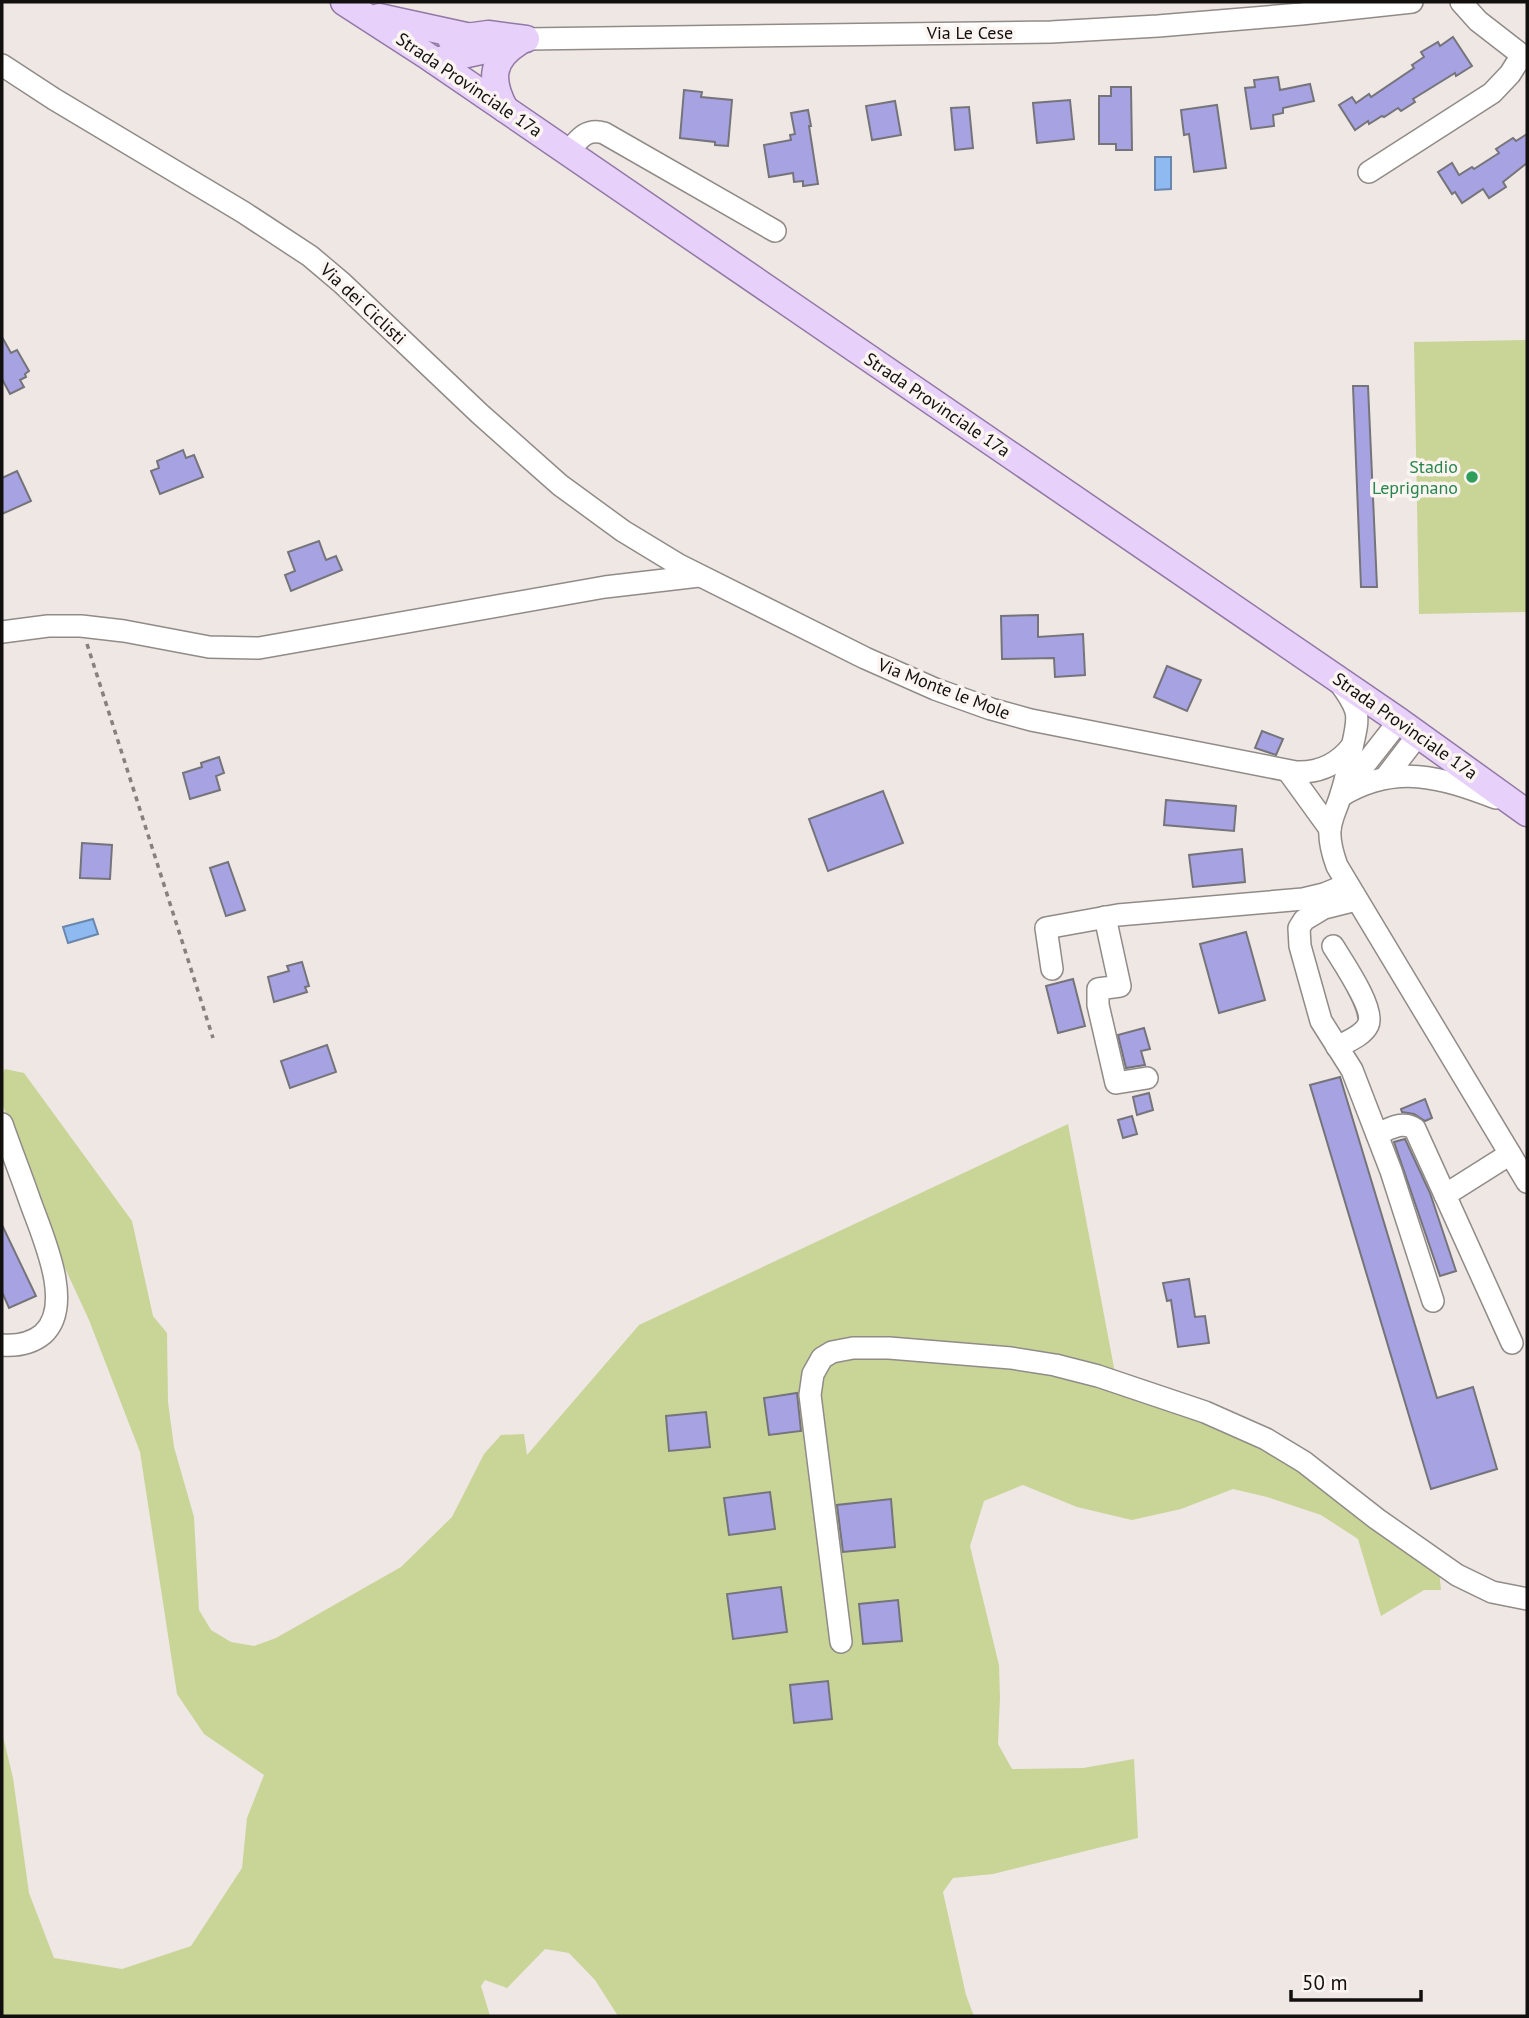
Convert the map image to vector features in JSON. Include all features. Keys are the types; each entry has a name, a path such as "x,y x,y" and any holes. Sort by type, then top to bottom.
{"main road":[{"path":"352,7 466,36"},
{"name":"Strada Provinciale 17a","path":"352,7 1409,728 1522,809"},
{"path":"433,60 437,50 446,41 466,36 497,34 526,39"},
{"path":"433,60 476,53 526,39"},
{"path":"505,109 495,87 497,68 506,53 526,39"}],"street":[{"name":"Via Le Cese","path":"526,39 1051,32 1158,26 1412,2"},
{"path":"1369,172 1492,93 1525,57 1478,21 1461,2"},
{"name":"Via dei Ciclisti","path":"2,65 310,256 560,485 623,531 699,576"},
{"path":"568,152 584,135 593,131 604,134 775,231"},
{"path":"2,632 48,626 81,626 209,647 259,648 605,587 699,576"},
{"name":"Via Monte le Mole","path":"699,576 864,658 991,709 1031,720 1288,771 1305,772 1325,768 1345,755 1352,746"},
{"path":"1335,678 1354,706 1357,722 1341,796 1332,816 1330,829 1337,866 1527,1182"},
{"path":"1385,778 1409,728"},
{"path":"1341,796 1409,728"},
{"path":"1288,771 1330,829"},
{"path":"1341,796 1357,786 1385,778 1414,776 1440,779 1522,809"},
{"path":"1052,969 1046,928 1105,917 1303,899 1351,892"},
{"path":"1351,892 1311,914 1299,928 1300,946 1318,1012 1326,1031 1352,1070 1391,1171 1433,1301"},
{"path":"1105,917 1120,986 1098,989 1098,1005 1116,1083 1147,1077"},
{"path":"1333,946 1366,1004 1370,1018 1363,1031 1337,1047"},
{"path":"2,1124 46,1246 57,1300 50,1327 38,1338 23,1344 2,1345"},
{"path":"1377,1134 1402,1125 1413,1127 1418,1132 1513,1343"},
{"path":"1445,1195 1510,1154"},
{"path":"841,1642 810,1395 813,1374 822,1358 832,1352 853,1348 966,1353 1035,1361 1098,1376 1205,1412 1284,1449 1393,1531 1457,1575 1493,1592 1527,1599"}],"path":[{"path":"81,626 213,1038"}],"green space":[{"name":"Stadio Leprignano","path":"1527,340 1527,612 1419,614 1414,342"},
{"path":"5,1069 24,1073 132,1221 153,1316 167,1333 168,1402 174,1447 194,1517 199,1610 211,1630 231,1642 254,1646 276,1638 401,1567 452,1517 484,1454 501,1435 524,1434 527,1455 639,1325 1068,1124 1115,1373 1278,1450 1439,1569 1441,1590 1424,1590 1381,1616 1358,1539 1321,1515 1233,1489 1181,1509 1132,1520 1077,1507 1023,1485 984,1501 970,1546 999,1665 998,1744 1012,1769 1083,1768 1134,1759 1138,1838 993,1874 953,1878 943,1892 966,1995 974,2016 618,2016 595,1980 569,1953 545,1949 507,1988 485,1980 481,1986 490,2016 2,2016 2,1732 13,1778 29,1893 54,1958 122,1969 191,1946 242,1868 247,1818 264,1775 204,1734 177,1694 140,1452 89,1320 58,1253 2,1103 2,1073"}],"water":[{"path":"1155,157 1171,157 1171,189 1155,190"},
{"path":"93,919 98,934 68,943 63,927"}],"building":[{"path":"1453,37 1472,66 1456,76 1455,73 1413,99 1415,102 1401,111 1398,108 1355,130 1339,105 1352,97 1356,103 1369,94 1371,97 1414,68 1412,65 1424,57 1421,52 1438,42 1440,46"},
{"path":"1278,77 1280,90 1310,84 1314,101 1283,108 1283,113 1273,115 1274,126 1251,129 1245,88 1255,87 1254,80"},
{"path":"1111,87 1131,87 1132,150 1116,150 1116,144 1099,144 1099,96 1111,96"},
{"path":"684,90 702,92 701,97 732,100 728,146 680,138"},
{"path":"1070,100 1074,139 1037,143 1033,103"},
{"path":"895,101 901,135 872,140 866,106"},
{"path":"1217,105 1226,168 1194,172 1189,134 1184,135 1181,110"},
{"path":"969,107 973,148 955,150 951,108"},
{"path":"808,110 818,184 803,186 803,181 794,182 793,173 769,177 764,145 791,140 790,135 795,134 791,113"},
{"path":"1527,134 1527,163 1503,182 1506,187 1489,198 1483,189 1462,203 1455,192 1452,194 1438,172 1452,163 1459,175 1472,167 1474,169 1499,153 1496,149 1513,138 1516,141"},
{"path":"2,337 11,353 17,350 29,371 25,374 26,377 20,380 24,387 10,394 2,379"},
{"path":"1353,386 1368,386 1377,587 1361,587"},
{"path":"183,450 186,458 194,455 203,477 160,494 151,471 159,468 157,461"},
{"path":"17,471 31,501 2,514 2,478"},
{"path":"319,541 326,560 336,556 342,570 291,591 285,575 295,571 288,552"},
{"path":"1038,615 1038,637 1083,634 1085,675 1055,677 1054,658 1002,659 1001,616"},
{"path":"1167,666 1201,680 1187,711 1154,697"},
{"path":"1262,731 1283,739 1276,755 1255,748"},
{"path":"219,757 224,773 216,776 220,790 190,799 183,773 202,767 201,763"},
{"path":"883,791 903,843 828,871 809,819"},
{"path":"1166,800 1236,806 1234,831 1164,825"},
{"path":"82,843 112,845 110,879 80,878"},
{"path":"1242,849 1245,882 1193,887 1189,855"},
{"path":"228,862 245,910 226,916 210,868"},
{"path":"1246,932 1265,1000 1219,1013 1200,944"},
{"path":"302,962 309,986 305,987 307,992 274,1002 268,977 289,971 287,966"},
{"path":"1073,979 1085,1026 1058,1033 1046,986"},
{"path":"1144,1028 1150,1049 1141,1051 1145,1065 1126,1068 1118,1035"},
{"path":"327,1045 336,1072 290,1088 281,1061"},
{"path":"1340,1077 1437,1398 1473,1387 1497,1469 1431,1489 1310,1085"},
{"path":"1149,1093 1153,1110 1137,1115 1133,1097"},
{"path":"1425,1099 1432,1118 1425,1121 1414,1114 1402,1112 1401,1109"},
{"path":"1132,1116 1137,1134 1123,1138 1118,1120"},
{"path":"1405,1139 1430,1193 1456,1271 1440,1276 1394,1142"},
{"path":"2,1225 36,1296 9,1308 2,1292"},
{"path":"1189,1279 1195,1317 1205,1316 1209,1343 1178,1347 1171,1300 1167,1301 1163,1283"},
{"path":"797,1393 801,1431 769,1435 764,1398"},
{"path":"706,1412 710,1447 669,1451 666,1416"},
{"path":"770,1492 775,1529 729,1535 724,1498"},
{"path":"891,1499 895,1547 843,1552 837,1505"},
{"path":"781,1587 787,1632 733,1639 727,1594"},
{"path":"898,1600 902,1641 863,1644 859,1604"},
{"path":"828,1681 832,1719 794,1723 790,1685"}],"place":[{"name":"Stadio Leprignano","path":"1472,477"}]}
